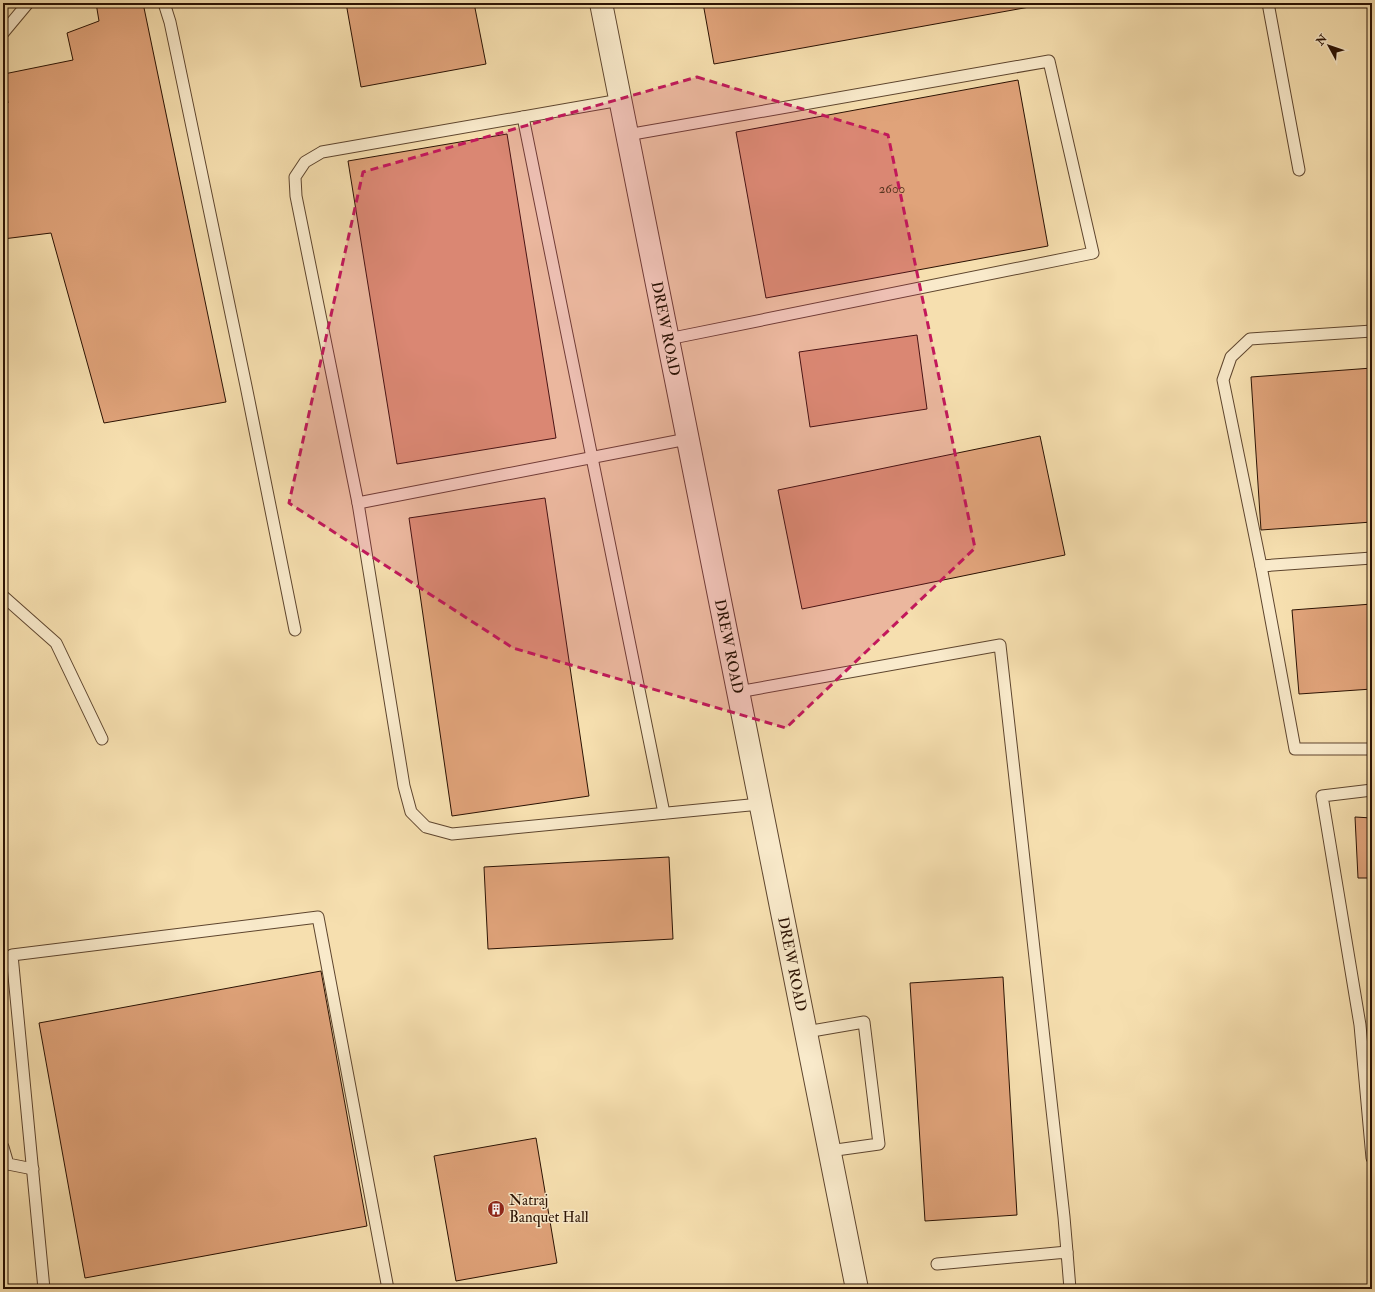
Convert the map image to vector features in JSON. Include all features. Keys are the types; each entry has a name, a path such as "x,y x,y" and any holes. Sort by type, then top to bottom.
{"street":[{"name":"DREW ROAD","path":"601,3 857,1289"}],"lane":[{"path":"3,32 28,3"},
{"path":"164,3 170,22 295,630"},
{"path":"1268,3 1298,170"},
{"path":"627,136 1049,61 1093,253 668,339"},
{"path":"620,100 322,152 305,162 295,177 296,196 358,503 404,786 410,812 426,827 452,834 760,804"},
{"path":"523,117 664,813"},
{"path":"1372,331 1250,339 1231,357 1223,380 1262,566 1295,749 1372,749"},
{"path":"358,503 688,439"},
{"path":"1262,566 1372,558"},
{"path":"3,596 56,643 102,739"},
{"path":"738,692 1000,645 1063,1209 1070,1289"},
{"path":"1372,790 1322,796 1360,1025 1372,1158"},
{"path":"44,1289 12,955 318,917 388,1289"},
{"path":"806,1032 864,1022 879,1144 829,1152"},
{"path":"3,1147 8,1164 33,1169"},
{"path":"937,1264 1067,1252"}],"highlighted area":[{"path":"697,77 888,135 975,548 786,728 513,648 289,503 363,172"}],"building":[{"path":"96,3 143,3 226,402 104,423 51,233 3,239 3,105 8,103 4,74 73,60 67,33 99,21"},
{"path":"346,3 474,3 486,64 361,87"},
{"path":"703,3 1045,3 1046,4 714,64"},
{"path":"1018,80 1048,246 766,298 736,132"},
{"path":"507,134 556,438 397,464 348,161"},
{"path":"917,335 927,409 810,427 799,352"},
{"path":"1372,368 1372,522 1261,530 1251,377"},
{"path":"1040,436 1065,555 802,609 778,490"},
{"path":"545,498 589,796 452,816 409,518"},
{"path":"1372,604 1372,689 1299,694 1292,610"},
{"path":"1355,817 1372,818 1372,878 1358,878"},
{"path":"669,857 673,939 488,949 484,867"},
{"path":"321,971 367,1226 85,1278 39,1023"},
{"path":"1003,977 1017,1215 925,1221 910,983"},
{"name":"Natraj Banquet Hall","path":"536,1138 557,1263 456,1281 434,1156"}],"place":[{"name":"Natraj Banquet Hall","path":"496,1209"}]}
